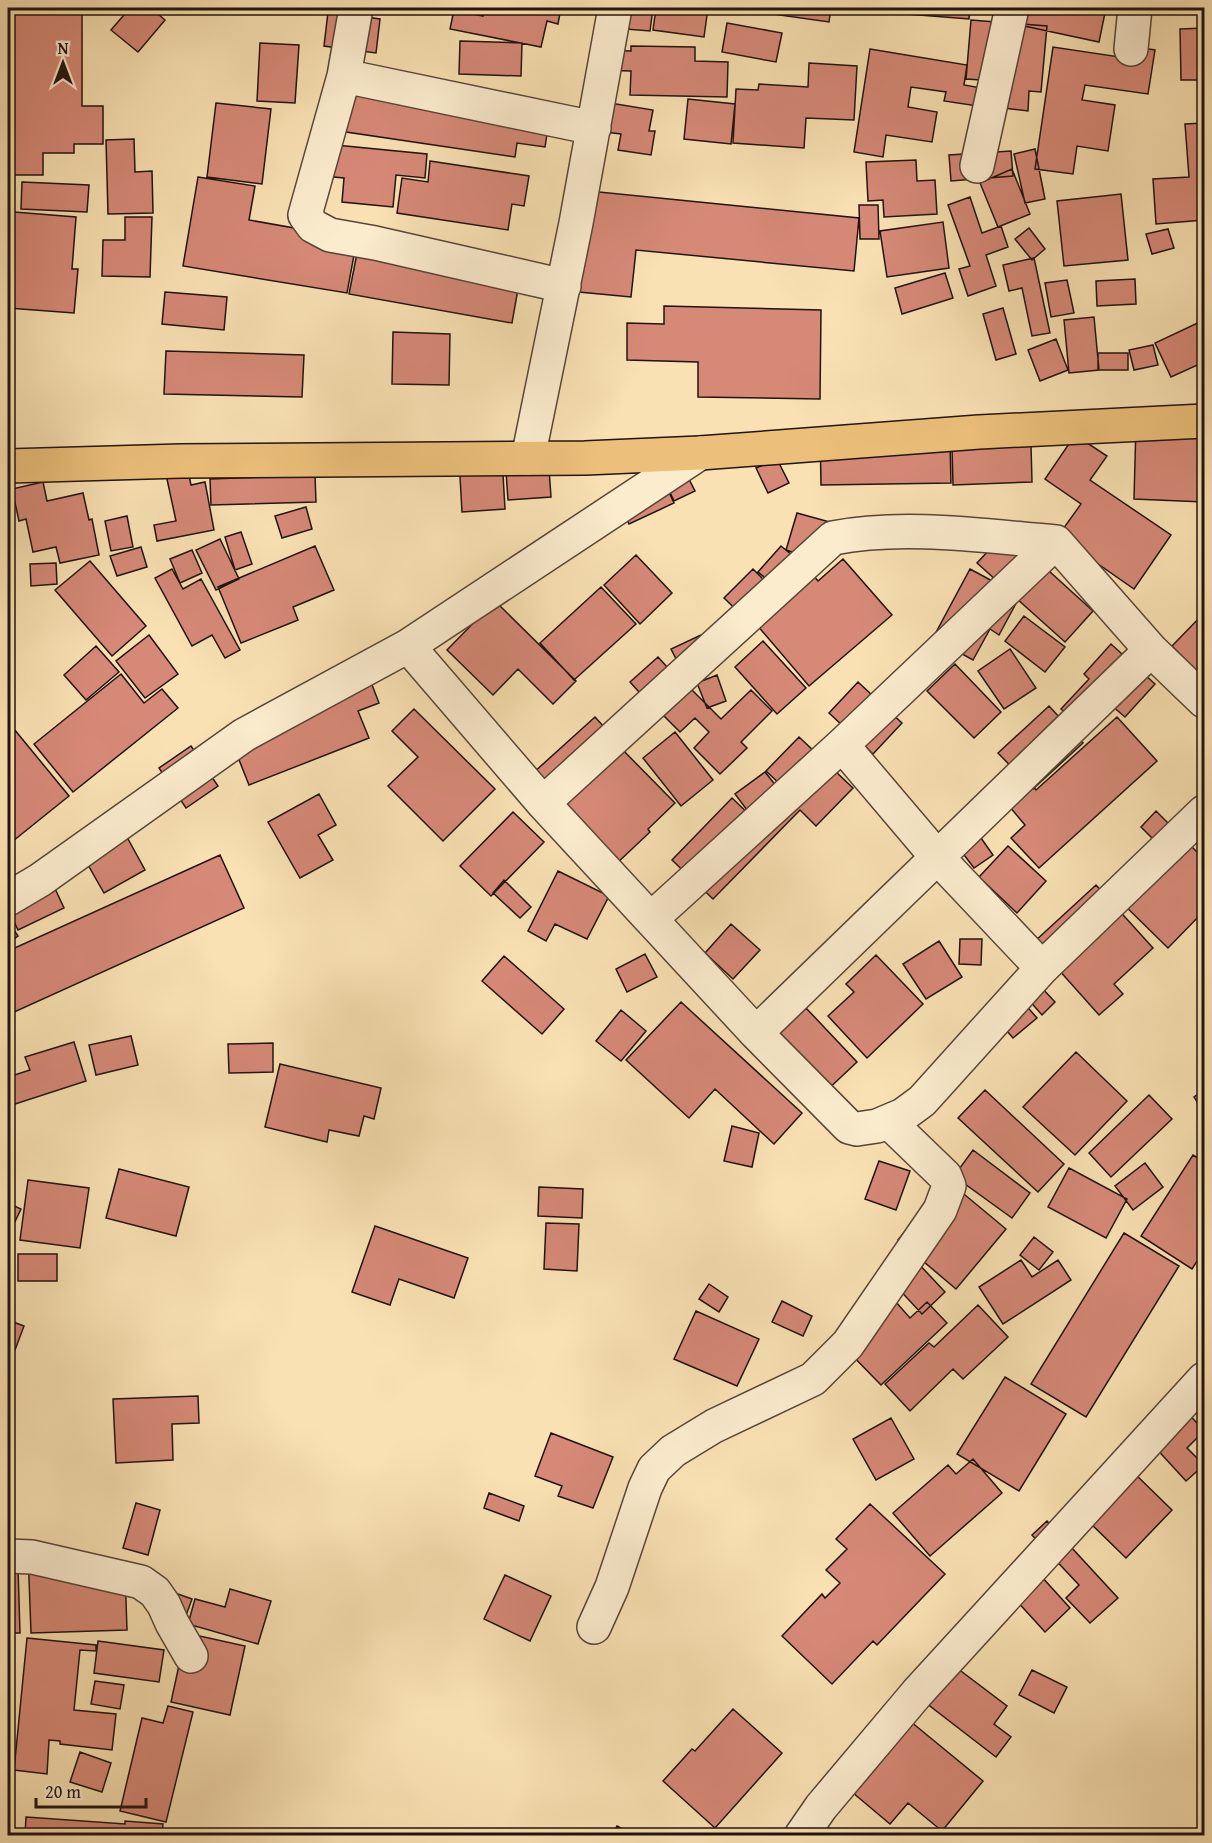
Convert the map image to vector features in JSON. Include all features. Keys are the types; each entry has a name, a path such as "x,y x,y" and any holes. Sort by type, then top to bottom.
{"main road":[{"path":"8,466 181,461 585,458 700,453 967,433 1204,421"}],"street":[{"path":"356,8 344,76 305,216 313,226 330,235 386,245 564,286"},
{"path":"528,458 564,286 615,8"},
{"path":"977,166 1012,8"},
{"path":"1131,49 1136,8"},
{"path":"344,76 594,128"},
{"path":"8,899 40,880 244,735 408,646 700,453"},
{"path":"543,803 833,538 885,532 1056,542 1151,650 1204,701"},
{"path":"651,919 842,745 1056,542"},
{"path":"408,646 543,803 756,1033 849,1127 855,1129 867,1129 889,1122 922,1101 1042,968 1204,812"},
{"path":"756,1033 1151,650"},
{"path":"842,745 937,857 1042,968"},
{"path":"594,1627 612,1587 645,1488 654,1469 673,1451 714,1426 813,1379 848,1344 940,1210 949,1186 945,1176 889,1122"},
{"path":"801,1836 821,1808 917,1694 1204,1379"},
{"path":"8,1556 32,1557 141,1582 155,1592 164,1605 192,1656"}],"building":[{"path":"8,8 82,8 82,106 103,106 103,144 74,144 74,153 43,153 43,175 12,175 12,118 8,118"},
{"path":"130,8 151,8 165,20 138,52 111,30"},
{"path":"485,8 561,8 558,24 547,21 541,47 450,29 454,10 483,16"},
{"path":"612,8 653,8 650,31 626,29 624,49 607,47"},
{"path":"656,8 708,8 704,37 653,30"},
{"path":"731,8 831,8 829,22"},
{"path":"894,8 970,8 969,19 894,13"},
{"path":"990,8 1106,8 1099,42 1006,22 1009,12"},
{"path":"328,12 380,19 376,53 324,46"},
{"path":"971,20 1047,26 1041,92 1029,91 1028,111 995,107 997,81 966,79"},
{"path":"727,23 782,33 776,62 722,52"},
{"path":"1204,28 1204,67 1199,67 1199,80 1181,80 1180,29"},
{"path":"460,41 522,43 521,76 459,74"},
{"path":"260,43 299,45 295,103 257,101"},
{"path":"631,46 695,47 695,61 728,62 727,97 630,95 631,71 599,70 599,50 631,51"},
{"path":"1128,46 1155,50 1148,94 1085,85 1082,100 1115,105 1108,151 1077,146 1073,174 1035,169 1053,47 1126,58"},
{"path":"870,49 967,65 964,85 987,89 984,107 944,101 946,92 911,87 908,107 937,112 932,142 886,135 883,157 854,152"},
{"path":"809,63 857,66 854,120 806,118 804,148 733,143 736,89 758,90 759,84 808,87"},
{"path":"332,89 549,121 545,147 517,143 515,157 326,129"},
{"path":"688,99 735,104 731,144 684,139"},
{"path":"216,103 271,109 262,184 207,177"},
{"path":"610,103 653,110 649,131 655,131 651,155 618,150 621,134 605,132"},
{"path":"1204,123 1204,220 1156,224 1153,179 1189,177 1185,124"},
{"path":"134,139 135,172 152,171 153,213 108,214 106,140"},
{"path":"315,143 427,154 425,178 396,175 393,207 342,202 344,178 312,175"},
{"path":"1035,149 1045,199 1025,203 1014,154"},
{"path":"1011,151 1013,176 951,181 949,155"},
{"path":"916,160 917,181 935,180 937,214 884,217 883,200 868,201 866,162"},
{"path":"430,161 529,176 524,206 512,204 508,230 397,213 402,178 428,182"},
{"path":"1012,169 1030,214 998,227 980,183"},
{"path":"198,177 255,186 249,220 357,239 347,293 183,266"},
{"path":"22,182 89,185 87,212 21,209"},
{"path":"589,191 859,218 854,271 636,250 631,297 579,292"},
{"path":"1121,194 1128,260 1064,266 1057,201"},
{"path":"970,197 982,233 1001,226 1008,247 986,255 996,286 968,296 959,269 970,266 948,205"},
{"path":"859,205 878,205 879,239 860,239"},
{"path":"14,212 76,217 72,269 78,269 74,313 8,308"},
{"path":"125,217 152,217 150,277 102,276 103,240 125,240"},
{"path":"943,222 949,268 887,277 880,231"},
{"path":"1029,228 1045,249 1032,260 1015,239"},
{"path":"1168,229 1174,248 1152,254 1146,234"},
{"path":"359,243 521,272 512,323 349,294"},
{"path":"1034,258 1050,333 1032,336 1022,288 1009,291 1003,265"},
{"path":"945,273 953,298 902,314 895,288"},
{"path":"1135,279 1136,304 1097,306 1096,281"},
{"path":"1067,280 1074,313 1051,317 1045,283"},
{"path":"165,292 227,297 224,330 162,324"},
{"path":"664,306 821,310 820,399 698,397 698,362 627,360 627,323 664,324"},
{"path":"1003,308 1016,354 996,360 983,314"},
{"path":"1094,317 1099,370 1069,373 1064,320"},
{"path":"1204,320 1204,362 1171,377 1155,343"},
{"path":"393,332 450,334 449,385 392,384"},
{"path":"1056,339 1068,370 1040,381 1028,350"},
{"path":"1153,345 1158,365 1134,370 1129,350"},
{"path":"166,351 304,355 302,397 164,394"},
{"path":"1098,353 1128,353 1128,370 1098,370"},
{"path":"1136,424 1204,427 1204,502 1134,499"},
{"path":"820,429 950,444 951,483 821,485"},
{"path":"1075,435 1107,456 1090,480 1171,535 1134,589 1058,536 1081,504 1045,479"},
{"path":"1031,445 1032,482 953,485 952,448"},
{"path":"674,450 695,491 674,501 655,460"},
{"path":"548,455 551,497 508,500 505,458"},
{"path":"502,457 505,509 462,512 459,459"},
{"path":"777,459 789,483 768,493 756,468"},
{"path":"186,461 191,485 205,482 214,530 157,541 154,525 176,521 164,465"},
{"path":"315,475 316,502 211,505 210,479"},
{"path":"662,477 674,503 629,524 617,499"},
{"path":"43,482 47,501 83,493 89,520 92,519 99,555 60,563 56,547 33,552 26,519 19,521 12,489"},
{"path":"306,507 312,529 282,538 275,516"},
{"path":"797,513 837,524 826,563 786,550"},
{"path":"127,516 133,547 111,551 105,521"},
{"path":"241,532 252,564 235,570 225,537"},
{"path":"1006,532 1093,611 1065,642 977,563"},
{"path":"220,539 239,579 216,590 196,550"},
{"path":"315,546 334,590 293,607 298,620 241,643 218,587"},
{"path":"781,546 804,565 781,591 758,572"},
{"path":"141,547 147,567 117,576 110,556"},
{"path":"192,550 202,573 180,583 170,559"},
{"path":"636,555 672,593 640,624 604,585"},
{"path":"843,559 892,615 809,686 751,618 808,569 818,581"},
{"path":"90,561 146,626 112,656 55,590"},
{"path":"56,563 57,584 31,586 30,564"},
{"path":"172,569 183,589 201,579 240,650 225,658 212,635 192,646 155,578"},
{"path":"753,569 776,592 748,621 724,598"},
{"path":"970,569 1020,596 999,635 990,629 973,660 933,638"},
{"path":"601,587 636,624 574,680 540,643"},
{"path":"495,601 576,681 553,704 518,669 493,695 447,650"},
{"path":"1204,613 1204,679 1172,646"},
{"path":"1024,616 1065,647 1045,672 1005,641"},
{"path":"149,635 178,674 145,698 116,661"},
{"path":"701,635 716,665 687,680 671,649"},
{"path":"763,641 806,688 777,714 735,667"},
{"path":"1111,644 1155,684 1125,717 1111,705 1087,732 1061,709 1089,679 1084,674"},
{"path":"96,646 119,672 86,700 64,675"},
{"path":"1010,649 1036,688 1004,709 978,671"},
{"path":"658,657 677,678 649,703 630,682"},
{"path":"955,664 1001,712 974,738 927,691"},
{"path":"121,674 144,703 162,689 178,708 73,792 34,744"},
{"path":"717,675 726,701 707,708 697,683"},
{"path":"369,677 379,703 358,711 369,738 249,785 228,732"},
{"path":"681,679 721,719 751,690 772,711 741,742 747,748 720,774 694,748 709,732 695,718 680,732 654,706"},
{"path":"858,682 902,723 873,754 829,713"},
{"path":"1049,706 1083,743 1033,789 998,753"},
{"path":"414,709 495,789 443,841 388,786 418,757 392,731"},
{"path":"595,717 613,737 551,794 532,774"},
{"path":"1117,717 1157,761 1039,868 1011,838 1025,825 1009,806 1024,776 1036,790"},
{"path":"14,729 69,796 8,845 8,734"},
{"path":"675,732 713,780 681,806 643,758"},
{"path":"799,737 853,788 816,826 800,810 713,899 672,860 732,798 754,819 784,788 766,771"},
{"path":"613,740 675,803 648,829 650,832 614,866 550,800"},
{"path":"191,746 218,786 186,808 159,768"},
{"path":"765,772 781,792 750,814 735,794"},
{"path":"319,794 336,825 318,835 333,860 300,878 268,822"},
{"path":"1156,811 1204,859 1204,911 1168,948 1112,893 1159,845 1141,827"},
{"path":"513,812 544,842 491,896 460,866"},
{"path":"117,819 145,870 104,893 75,842"},
{"path":"981,838 993,855 974,868 961,851"},
{"path":"1008,846 1046,881 1017,913 979,877"},
{"path":"220,855 244,908 12,1013 8,1003 8,951"},
{"path":"44,865 64,908 18,930 8,909"},
{"path":"558,871 609,896 587,939 555,924 546,941 528,931"},
{"path":"504,880 531,907 520,918 493,893"},
{"path":"1096,885 1153,948 1114,984 1123,994 1099,1015 1034,942"},
{"path":"8,921 18,936 8,943"},
{"path":"731,924 760,950 733,979 705,953"},
{"path":"960,939 982,939 981,965 959,964"},
{"path":"939,941 962,977 926,999 903,964"},
{"path":"645,954 657,977 627,992 616,969"},
{"path":"876,955 923,1004 867,1058 828,1016 854,992 846,984"},
{"path":"504,956 564,1009 542,1034 482,981"},
{"path":"1041,987 1055,1002 1042,1015 1028,999"},
{"path":"1016,994 1037,1018 1013,1038 993,1015"},
{"path":"681,1002 802,1113 774,1144 715,1089 689,1118 626,1060"},
{"path":"806,1008 857,1062 823,1094 772,1040"},
{"path":"621,1010 646,1031 621,1061 596,1041"},
{"path":"131,1036 138,1065 96,1075 89,1045"},
{"path":"74,1042 86,1081 9,1106 8,1077 30,1070 25,1057"},
{"path":"273,1043 273,1072 229,1073 228,1044"},
{"path":"1076,1052 1127,1101 1075,1155 1023,1107"},
{"path":"280,1064 381,1088 374,1119 364,1116 359,1136 329,1130 327,1142 265,1127"},
{"path":"985,1090 1064,1164 1038,1192 958,1118"},
{"path":"1204,1090 1204,1113 1194,1097"},
{"path":"1149,1095 1172,1119 1111,1177 1089,1153"},
{"path":"732,1126 759,1133 752,1167 724,1161"},
{"path":"973,1150 1030,1193 1012,1218 954,1176"},
{"path":"1193,1155 1204,1162 1204,1250 1192,1269 1141,1236"},
{"path":"879,1161 910,1171 896,1210 865,1199"},
{"path":"1145,1163 1163,1187 1133,1210 1115,1186"},
{"path":"1069,1168 1127,1199 1106,1238 1048,1207"},
{"path":"119,1169 189,1187 176,1236 106,1218"},
{"path":"28,1180 89,1188 80,1248 20,1240"},
{"path":"947,1180 1006,1229 956,1289 898,1240"},
{"path":"539,1187 583,1189 582,1218 538,1216"},
{"path":"8,1203 21,1209 9,1234 8,1233"},
{"path":"546,1223 579,1224 577,1271 544,1269"},
{"path":"375,1226 468,1258 454,1298 399,1279 390,1305 352,1292"},
{"path":"1124,1233 1179,1266 1086,1417 1031,1384"},
{"path":"1034,1237 1053,1252 1039,1270 1020,1255"},
{"path":"903,1247 945,1292 922,1314 880,1269"},
{"path":"18,1254 57,1254 57,1281 18,1281"},
{"path":"1021,1260 1032,1277 1058,1260 1071,1280 1003,1324 979,1287"},
{"path":"709,1284 728,1297 719,1312 699,1299"},
{"path":"782,1301 812,1316 803,1336 772,1322"},
{"path":"895,1301 910,1318 927,1302 947,1323 881,1385 845,1348"},
{"path":"978,1305 1008,1337 963,1379 953,1369 910,1411 885,1384 929,1343 934,1347"},
{"path":"696,1311 759,1339 737,1386 674,1359"},
{"path":"8,1320 24,1326 12,1358 8,1356"},
{"path":"1005,1377 1066,1414 1019,1491 957,1454"},
{"path":"198,1396 199,1423 172,1424 173,1460 116,1463 113,1399"},
{"path":"1177,1401 1204,1431 1187,1448 1204,1465 1186,1481 1142,1433"},
{"path":"891,1418 914,1459 876,1480 853,1439"},
{"path":"551,1433 613,1457 593,1508 558,1496 562,1486 535,1476"},
{"path":"973,1459 1002,1493 930,1556 893,1513 948,1465 956,1474"},
{"path":"1132,1471 1172,1510 1126,1558 1086,1519"},
{"path":"489,1493 524,1506 519,1521 484,1508"},
{"path":"136,1503 160,1510 148,1555 123,1548"},
{"path":"870,1504 945,1574 877,1645 873,1641 832,1684 782,1636 822,1594 825,1598 840,1583 826,1570 847,1549 836,1539"},
{"path":"1047,1521 1118,1598 1090,1623 1066,1598 1079,1585 1032,1535"},
{"path":"28,1551 125,1572 127,1630 31,1633"},
{"path":"8,1567 18,1567 20,1633 8,1633"},
{"path":"505,1575 551,1596 530,1641 484,1619"},
{"path":"1041,1576 1070,1608 1045,1632 1015,1599"},
{"path":"164,1589 192,1599 183,1624"},
{"path":"230,1589 271,1601 258,1644 188,1624 195,1599 225,1607"},
{"path":"186,1633 245,1646 230,1715 171,1702"},
{"path":"27,1638 96,1645 96,1651 80,1650 74,1710 116,1714 112,1750 60,1744 60,1741 49,1740 47,1774 14,1770"},
{"path":"98,1641 164,1650 159,1682 94,1673"},
{"path":"945,1659 1007,1706 994,1724 1011,1737 996,1757 917,1696"},
{"path":"1032,1670 1067,1687 1054,1713 1019,1695"},
{"path":"95,1681 124,1685 120,1709 91,1704"},
{"path":"168,1706 193,1712 166,1822 120,1811 142,1718 163,1723"},
{"path":"733,1709 782,1753 715,1828 663,1781 692,1749 695,1751"},
{"path":"899,1712 983,1781 942,1831 908,1803 890,1824 840,1782"},
{"path":"80,1752 111,1763 102,1792 70,1782"},
{"path":"26,1817 125,1824 125,1821 163,1824 162,1836 25,1836"},
{"path":"617,1826 635,1836 612,1836"}]}
